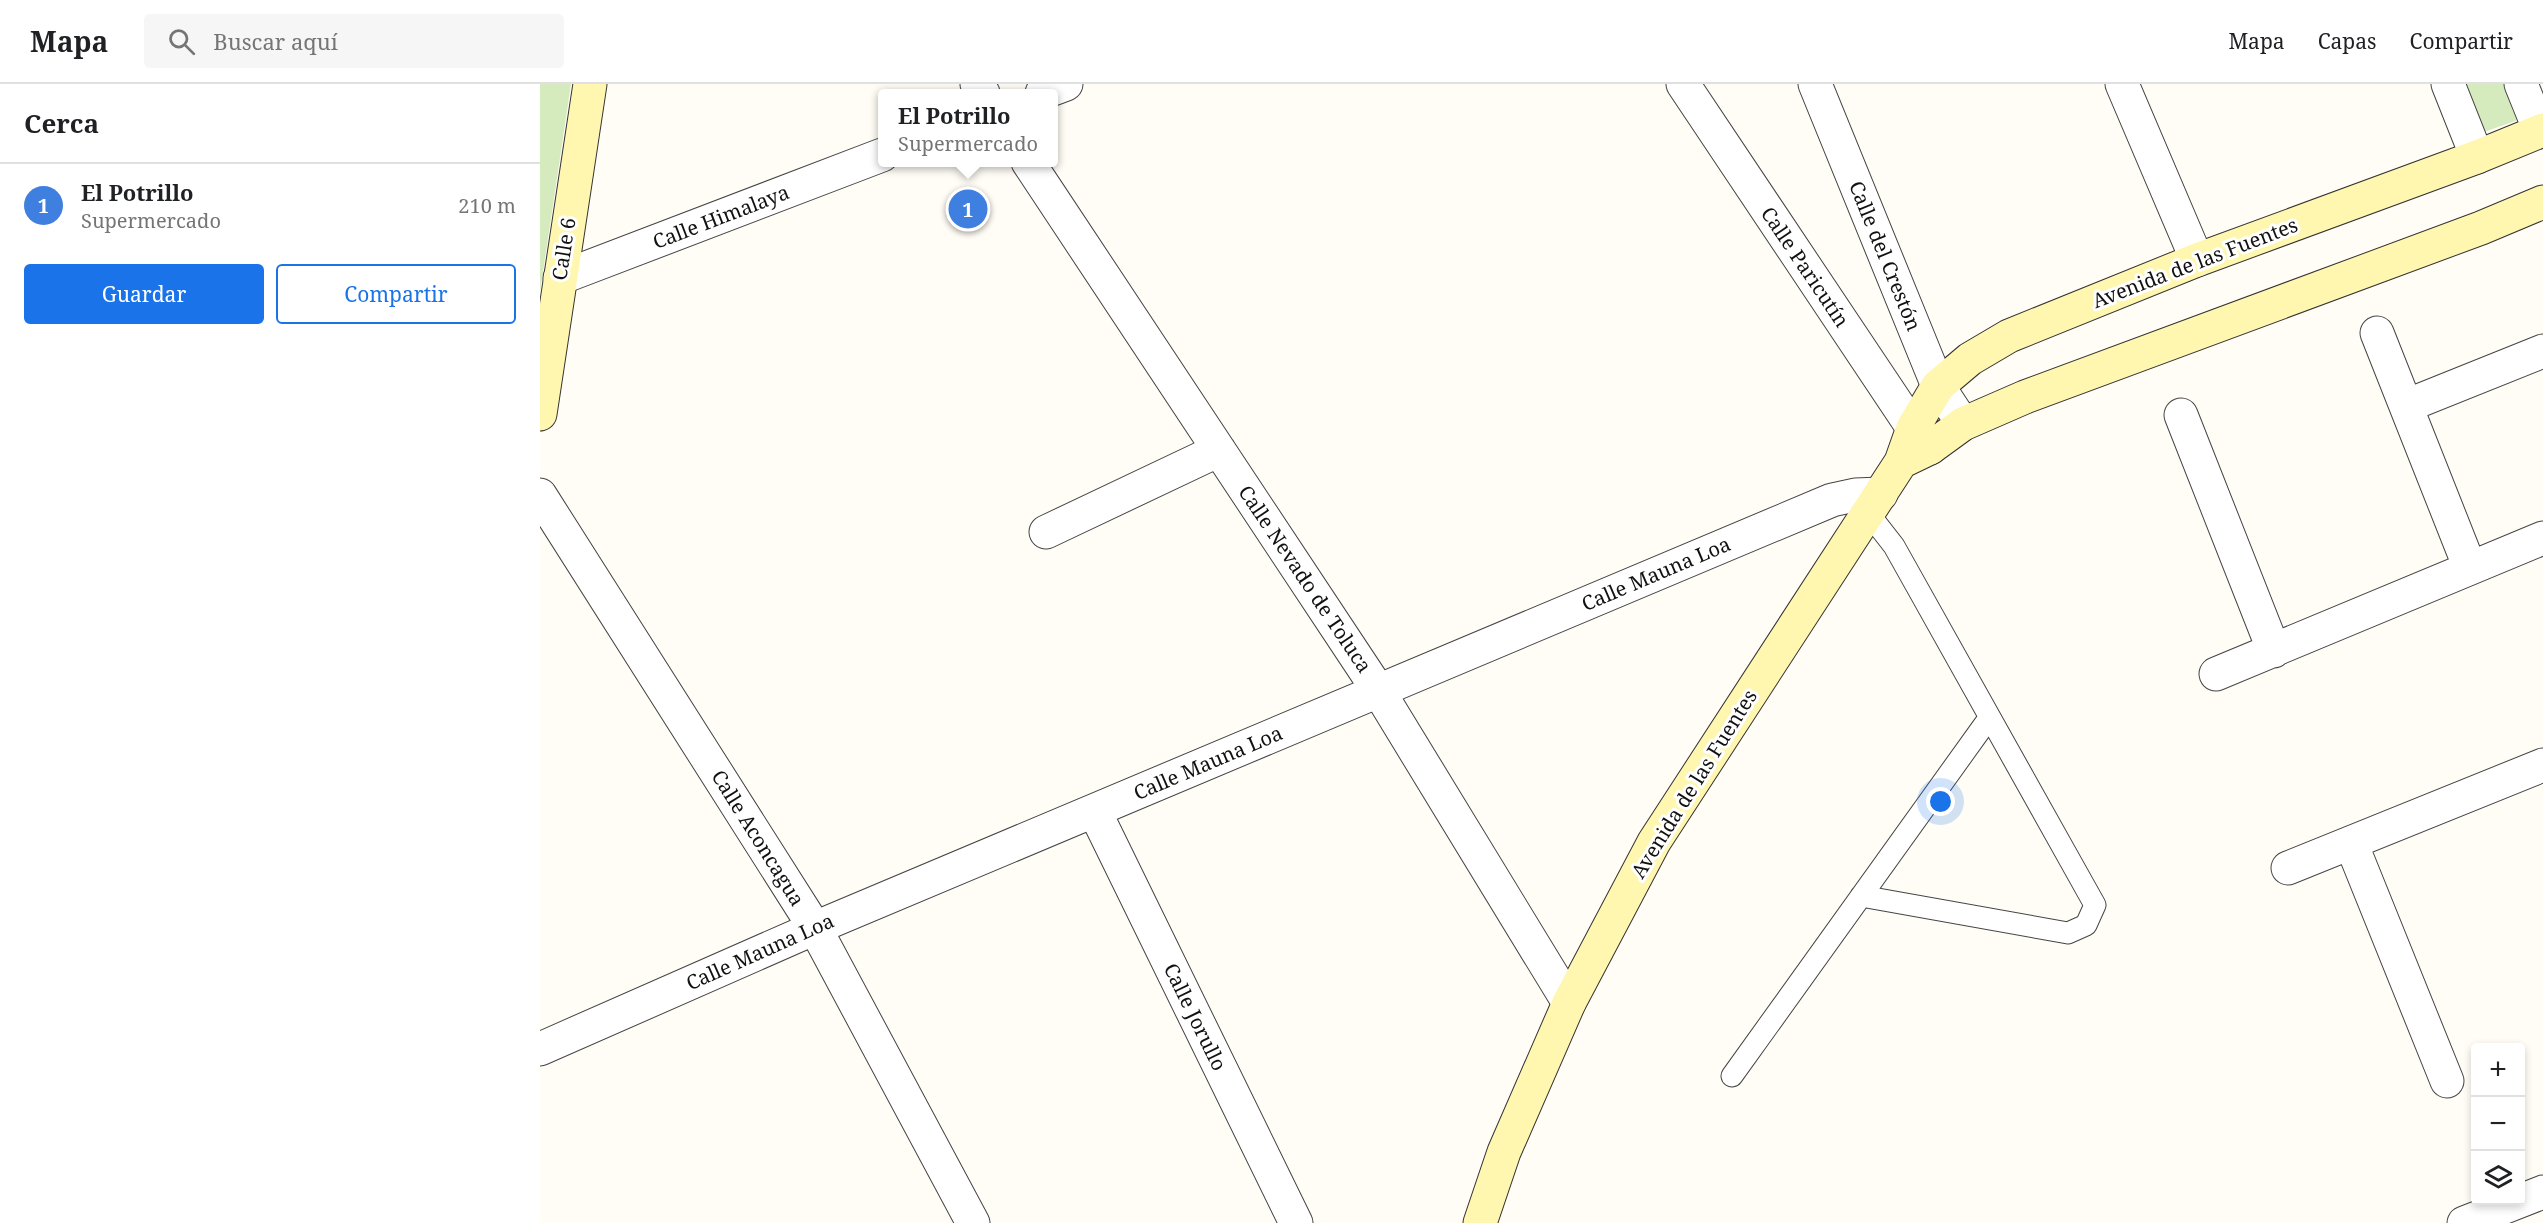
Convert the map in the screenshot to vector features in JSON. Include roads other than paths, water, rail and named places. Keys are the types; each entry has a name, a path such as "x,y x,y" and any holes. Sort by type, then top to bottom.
{"main road":[{"name":"Calle 6","path":"540,414 590,84"},
{"name":"Avenida de las Fuentes","path":"1480,1223 1504,1152 1569,1003 1654,842 1901,462 1921,438 1938,386 1970,359 2009,336 2198,260 2477,157 2542,130"},
{"name":"Avenida de las Fuentes","path":"1921,438 1963,424 2025,397 2481,228 2543,202"}],"street":[{"name":"Calle Paricutín","path":"1683,84 1921,438"},
{"name":"Calle del Crestón","path":"1815,84 1938,386 1963,424"},
{"path":"2122,84 2198,260"},
{"path":"2448,84 2477,157"},
{"path":"2521,84 2542,130"},
{"name":"Calle Himalaya","path":"560,278 878,157"},
{"name":"Calle Nevado de Toluca","path":"1031,167 1378,690 1569,1003"},
{"path":"2377,333 2470,568"},
{"path":"2406,406 2543,351"},
{"path":"2181,415 2274,651"},
{"path":"1046,532 1219,450"},
{"name":"Calle Aconcagua","path":"540,495 815,928 973,1223"},
{"name":"Calle Mauna Loa","path":"540,1049 815,928 1832,500 1856,495 1875,504"},
{"path":"2216,674 2543,538"},
{"path":"2288,868 2543,765"},
{"name":"Calle Jorullo","path":"1095,812 1296,1223"},
{"path":"2351,843 2447,1081"},
{"path":"2464,1223 2543,1192"}],"lane":[{"path":"1861,896 2068,933 2086,925 2095,905 1894,546 1875,504"},
{"path":"1732,1076 1989,718"}],"place":[{"name":"El Potrillo","path":"968,209"}]}
